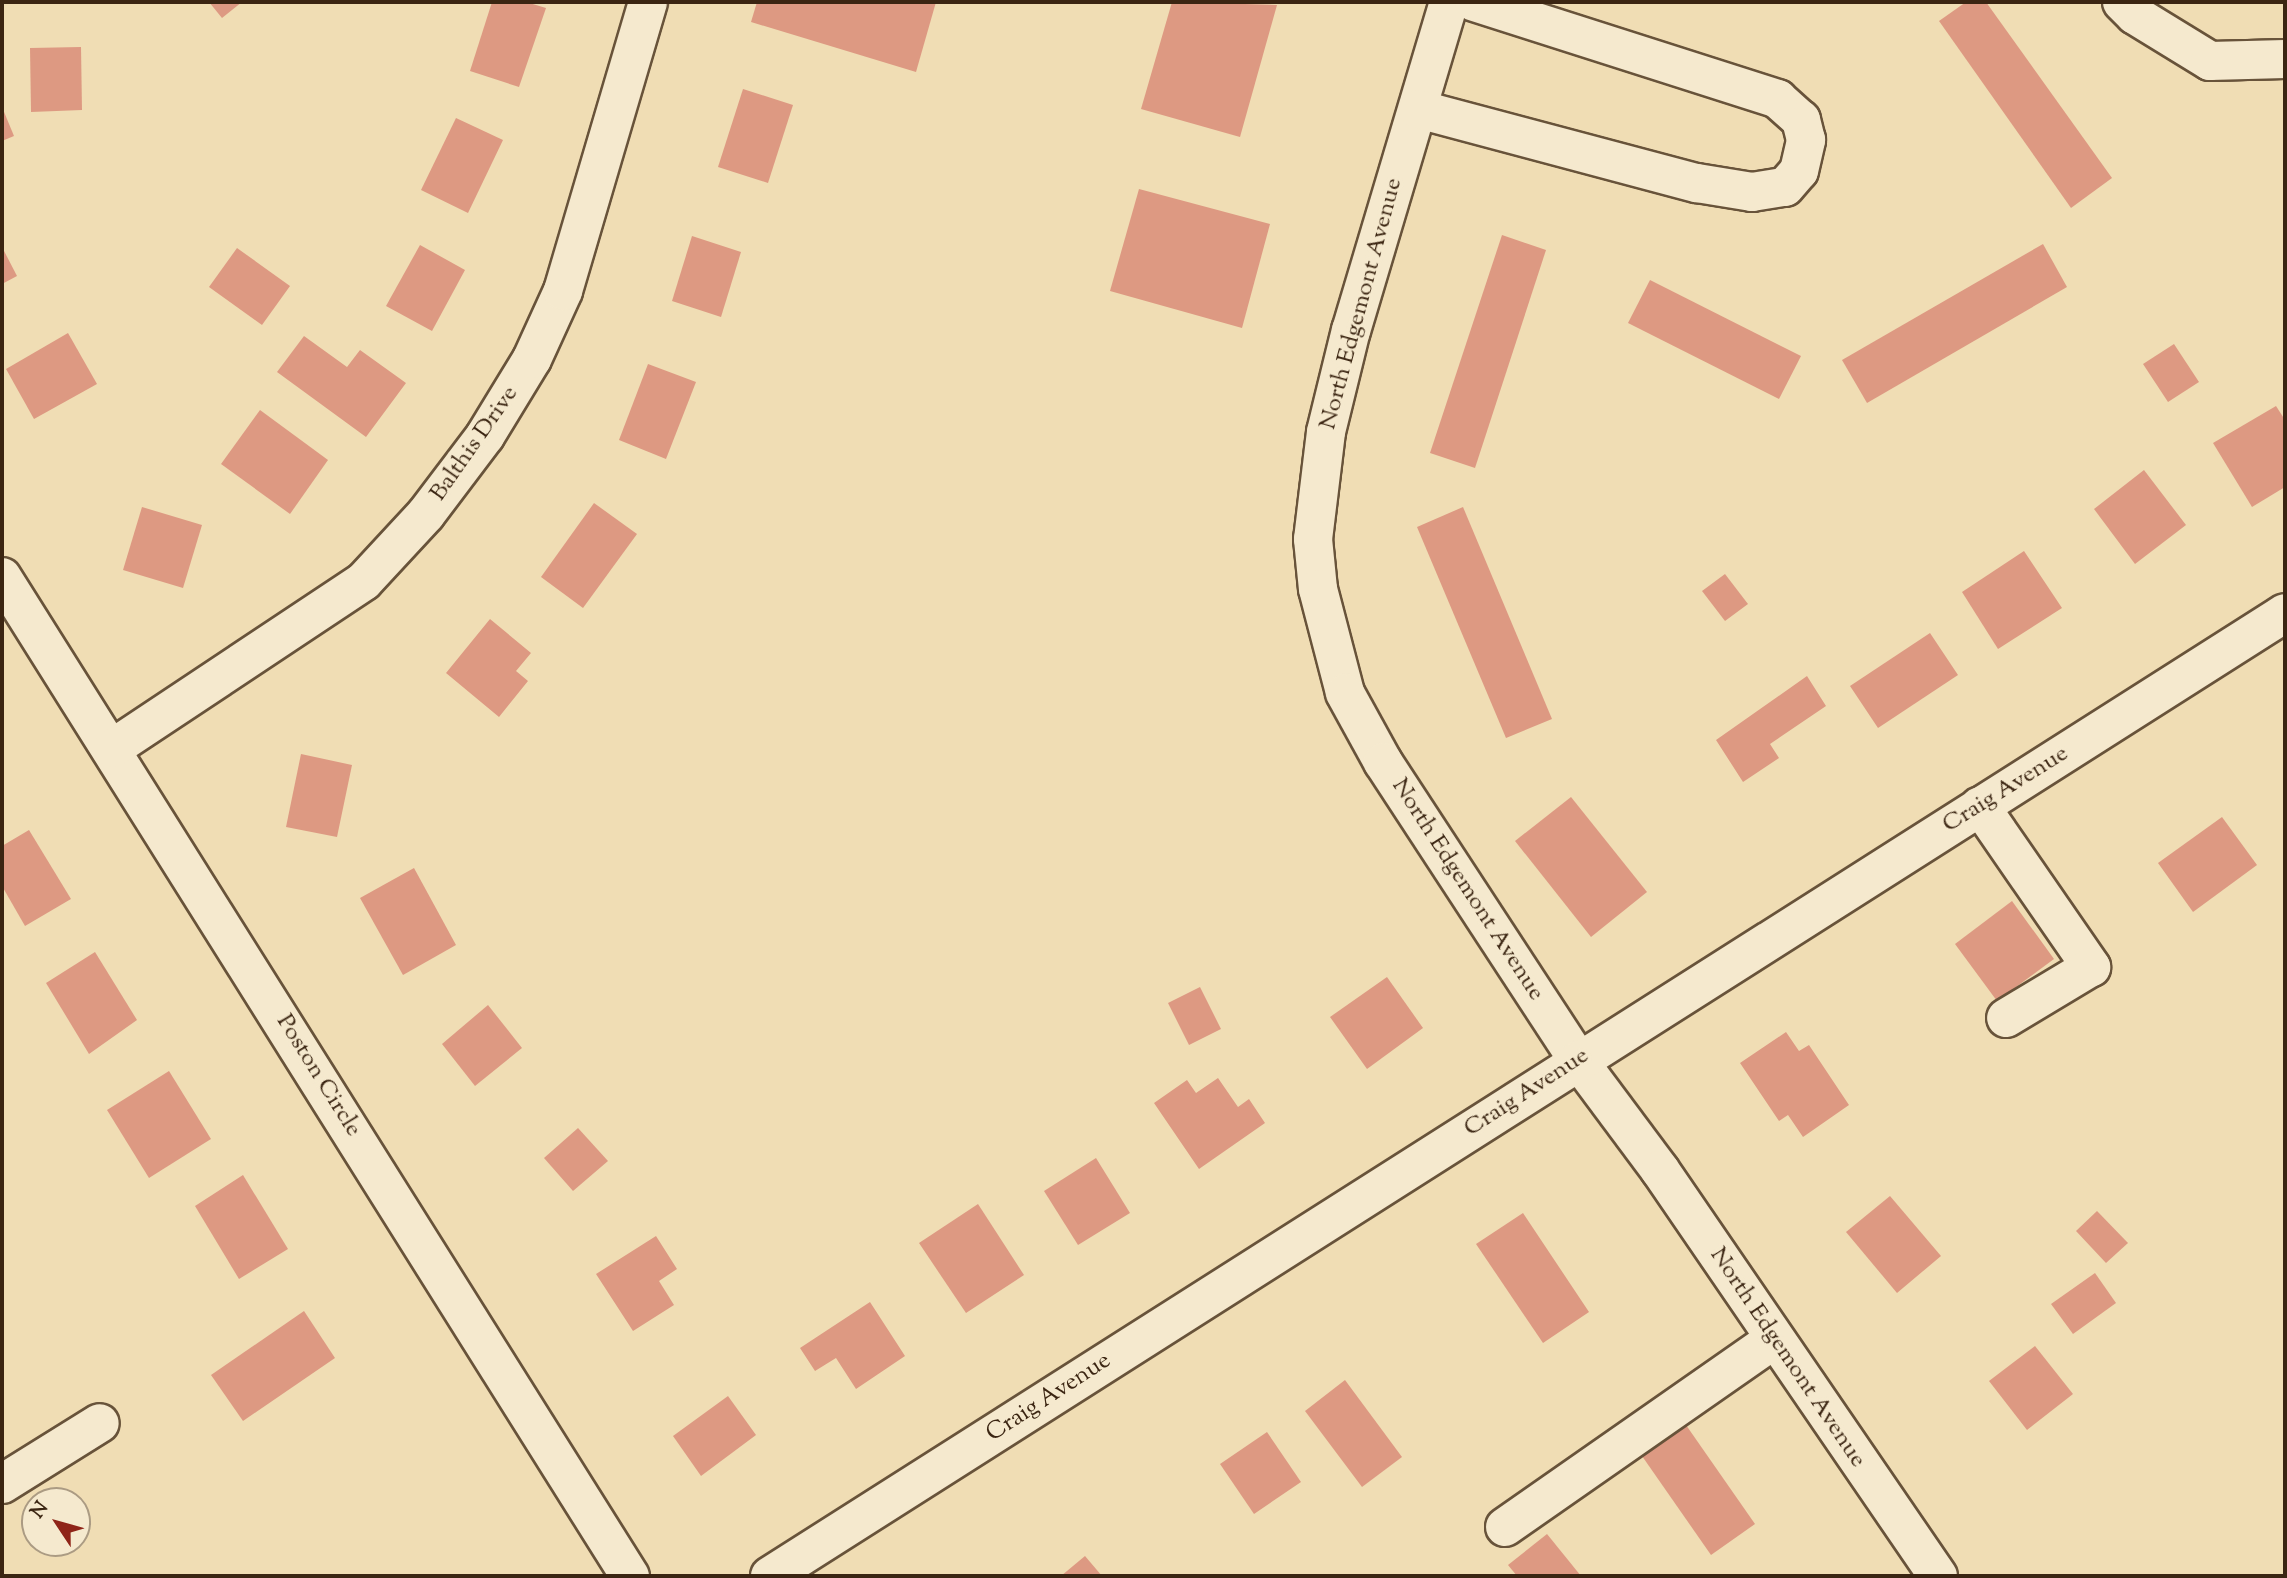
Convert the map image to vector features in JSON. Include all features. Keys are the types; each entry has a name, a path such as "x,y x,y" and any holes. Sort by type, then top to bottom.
{"street":[{"name":"Balthis Drive","path":"113,748 364,581 426,514 485,436 532,359 563,291 648,2"},
{"name":"North Edgemont Avenue","path":"1449,2 1351,330 1326,432 1313,539 1318,589 1345,693 1383,762 1578,1060 1661,1170 1938,1576"},
{"path":"1418,109 1697,183 1752,192 1785,187 1799,171 1805,140 1801,121 1778,99 1474,2"},
{"path":"2122,2 2135,15 2210,61 2285,59"},
{"name":"Poston Circle","path":"2,577 113,748 630,1576"},
{"name":"Craig Avenue","path":"770,1576 2285,613"},
{"path":"1980,806 2091,967 2006,1018"},
{"path":"1505,1527 1774,1339"},
{"path":"2,1484 100,1423"}],"building":[{"path":"209,2 242,2 222,18"},
{"path":"492,2 526,2 546,8 519,87 470,71"},
{"path":"757,2 936,2 916,72 751,22"},
{"path":"1172,2 1277,5 1240,137 1141,109"},
{"path":"1966,2 1986,2 2112,178 2071,208 1939,21"},
{"path":"81,47 82,110 31,112 30,48"},
{"path":"743,89 793,105 768,183 718,167"},
{"path":"2,107 14,136 2,141"},
{"path":"456,118 503,140 468,213 421,190"},
{"path":"1139,189 1270,224 1242,328 1110,291"},
{"path":"1502,235 1546,250 1475,468 1430,453"},
{"path":"692,236 741,252 721,317 672,301"},
{"path":"2043,244 2067,287 1867,403 1842,360"},
{"path":"420,245 465,270 432,331 386,306"},
{"path":"2,247 17,276 2,284"},
{"path":"237,248 290,286 262,325 209,287"},
{"path":"1650,280 1801,356 1779,399 1628,323"},
{"path":"68,333 97,384 34,419 6,369"},
{"path":"304,336 347,367 360,350 406,383 366,437 277,372"},
{"path":"2174,344 2199,382 2168,402 2143,364"},
{"path":"648,364 696,382 666,459 619,440"},
{"path":"2276,406 2285,420 2285,487 2252,507 2213,443"},
{"path":"260,410 328,460 290,514 221,464"},
{"path":"2144,470 2186,525 2135,564 2094,509"},
{"path":"594,503 637,534 583,608 541,577"},
{"path":"142,507 202,525 183,588 123,570"},
{"path":"1463,507 1552,719 1506,738 1417,527"},
{"path":"2024,551 2062,608 1998,649 1962,592"},
{"path":"1725,574 1748,604 1725,621 1702,591"},
{"path":"490,619 531,653 516,671 528,681 499,717 446,673"},
{"path":"1930,633 1958,675 1878,728 1850,686"},
{"path":"1807,676 1826,706 1770,744 1779,758 1743,782 1716,740"},
{"path":"301,754 352,765 337,837 286,827"},
{"path":"1571,797 1647,892 1591,937 1515,841"},
{"path":"2222,817 2257,865 2193,912 2158,863"},
{"path":"29,830 71,899 25,926 2,886 2,846"},
{"path":"414,868 456,945 403,975 360,898"},
{"path":"2012,901 2054,959 1997,1001 1955,944"},
{"path":"95,952 137,1020 89,1054 46,983"},
{"path":"1387,977 1423,1028 1367,1069 1330,1017"},
{"path":"1200,987 1221,1029 1189,1045 1168,1003"},
{"path":"488,1005 522,1048 475,1086 442,1044"},
{"path":"1786,1032 1799,1051 1809,1045 1849,1105 1803,1137 1788,1115 1779,1121 1740,1063"},
{"path":"169,1071 211,1139 149,1178 107,1110"},
{"path":"1218,1078 1238,1107 1249,1099 1265,1123 1199,1169 1154,1103 1187,1080 1196,1093"},
{"path":"578,1128 608,1161 573,1191 544,1158"},
{"path":"1096,1158 1130,1213 1078,1245 1044,1191"},
{"path":"243,1175 288,1249 239,1279 195,1206"},
{"path":"1890,1196 1941,1256 1897,1293 1846,1232"},
{"path":"978,1204 1024,1275 966,1313 919,1243"},
{"path":"2097,1211 2128,1243 2106,1263 2076,1231"},
{"path":"1523,1213 1589,1312 1543,1343 1476,1244"},
{"path":"656,1236 677,1269 659,1281 674,1305 633,1331 596,1274"},
{"path":"2095,1273 2116,1303 2073,1334 2051,1304"},
{"path":"870,1302 905,1356 856,1389 836,1358 815,1371 800,1348"},
{"path":"304,1311 335,1358 243,1421 211,1375"},
{"path":"2035,1346 2073,1394 2027,1430 1989,1381"},
{"path":"1345,1380 1402,1457 1362,1487 1305,1411"},
{"path":"728,1396 756,1435 701,1476 673,1436"},
{"path":"1686,1425 1755,1524 1711,1555 1642,1456"},
{"path":"1267,1432 1301,1482 1254,1514 1220,1464"},
{"path":"1547,1534 1581,1576 1517,1576 1508,1565"},
{"path":"1085,1556 1102,1576 1061,1576"}]}
